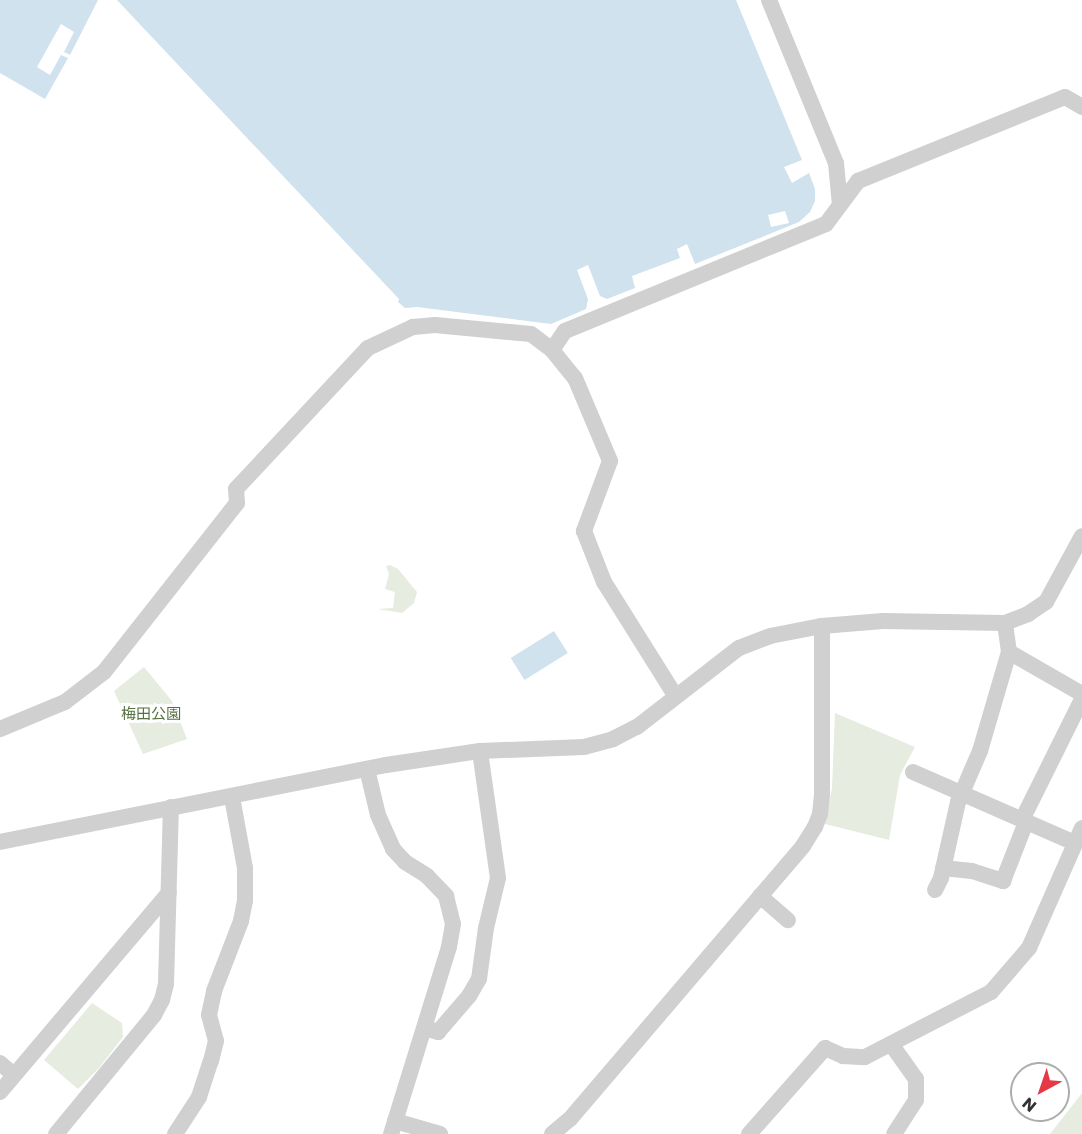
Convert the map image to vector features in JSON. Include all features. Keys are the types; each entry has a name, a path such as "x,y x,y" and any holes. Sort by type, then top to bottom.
{"street":[{"path":"769,0 836,163 840,205"},
{"path":"552,350 565,331 826,224 858,181 1065,97 1082,107"},
{"path":"0,729 65,702 104,672 237,503 236,489 368,348 413,327 435,324 531,334 552,350 575,378 610,461 584,531 590,551 604,582 675,695"},
{"path":"0,842 367,769 480,751 584,747 614,739 637,727 675,695 739,648 770,636 822,626 883,621 1005,623 1028,614 1046,602 1082,536"},
{"path":"935,890 943,868 962,793 980,752 1009,651 1005,623"},
{"path":"552,1134 570,1119 803,846 820,814 822,626"},
{"path":"1009,651 1082,694"},
{"path":"943,868 972,872 1003,881 1024,821 1082,699"},
{"path":"425,1028 438,1032 469,996 479,979 486,928 498,878 480,751"},
{"path":"367,769 378,815 393,849 405,862 427,876 446,896 450,909 453,924 449,947 393,1127 440,1134"},
{"path":"749,1134 825,1048 843,1056 865,1057 992,992 1029,948 1079,836 1024,821 913,772"},
{"path":"176,1134 199,1097 211,1061 216,1041 209,1015 214,991 241,921 245,902 245,868 232,797"},
{"path":"56,1134 153,1015 162,1000 166,984 171,807"},
{"path":"0,1092 169,893"},
{"path":"760,896 788,920"},
{"path":"891,1044 916,1079 916,1100 894,1134"},
{"path":"0,1063 14,1075"}],"green space":[{"path":"390,565 398,569 417,592 414,603 402,613 378,609 393,608 395,592 385,589 389,574 386,566"},
{"name":"梅田公園","path":"144,667 172,701 187,739 143,754 114,691"},
{"path":"835,713 915,747 900,775 889,840 825,824 832,788"},
{"path":"92,1003 122,1023 123,1037 99,1068 78,1089 44,1060"},
{"path":"1082,1093 1082,1134 1050,1134 1059,1122 1070,1122 1070,1108"}],"water":[{"path":"0,0 98,0 70,55 64,52 74,32 61,24 37,67 50,75 61,55 68,58 45,99 0,73"},
{"path":"117,0 736,0 802,160 784,167 792,183 809,173 815,189 815,201 810,212 799,222 695,264 687,244 677,249 680,258 632,276 635,288 607,299 600,296 588,265 577,270 588,299 586,309 551,324 417,307 405,308 398,302 399,299","holes":["785,211 789,223 771,227 768,215"]},
{"path":"554,631 568,653 525,680 511,658"}]}
